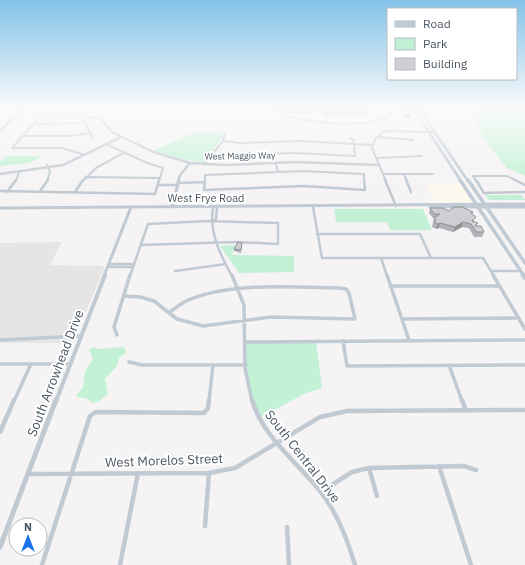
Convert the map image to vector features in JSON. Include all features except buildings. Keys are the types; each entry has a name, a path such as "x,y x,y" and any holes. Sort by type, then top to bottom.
{"main road":[{"path":"430,134 525,278"},
{"path":"437,134 525,263"}],"street":[{"path":"81,134 71,136 23,136 12,148 62,148 85,155"},
{"path":"91,134 93,138"},
{"name":"West Maggio Way","path":"117,134 164,157 204,164 276,162 379,165"},
{"path":"204,164 223,141 225,134"},
{"path":"380,134 376,137 372,145 396,206"},
{"path":"0,174 50,168 74,161 121,137"},
{"path":"376,137 413,140"},
{"path":"211,155 296,153 355,156 354,143 351,138"},
{"path":"223,141 240,143 301,141 372,145"},
{"path":"0,191 155,194 163,168 147,163 106,144"},
{"path":"75,192 84,177 90,172 124,152"},
{"path":"376,158 422,156"},
{"path":"172,207 180,175 190,162"},
{"path":"276,162 278,171"},
{"path":"47,165 50,168"},
{"path":"40,191 47,181 50,168"},
{"path":"278,171 364,174 365,190 293,187 204,190 205,175 278,171"},
{"path":"7,192 15,184 19,172"},
{"path":"119,178 121,174"},
{"path":"383,174 433,174"},
{"path":"404,174 411,192"},
{"path":"525,185 507,176 473,176 484,193 525,192"},
{"path":"84,177 160,178"},
{"path":"158,186 204,182"},
{"path":"293,187 294,192"},
{"path":"254,188 255,193"},
{"name":"West Frye Road","path":"0,208 525,206"},
{"name":"South Arrowhead Drive","path":"0,547 80,336 131,207"},
{"name":"South Central Drive","path":"213,207 211,219 213,221 215,243 240,289 244,304 247,388 253,406 259,418 278,444 321,492 338,517 356,565"},
{"name":"South Central Drive","path":"213,221 216,219 217,207"},
{"path":"313,207 322,258 483,258 525,329"},
{"path":"117,335 114,327 124,296 141,245 148,224 213,221 278,223 278,244 215,243 141,245"},
{"path":"317,234 420,234 431,258"},
{"path":"520,255 525,255"},
{"path":"381,258 409,340"},
{"path":"175,271 226,264"},
{"path":"108,266 134,266"},
{"path":"491,271 520,271"},
{"path":"124,296 154,300 177,319 203,326 271,317 355,319 349,293 346,289 274,286 198,295 170,312"},
{"path":"390,286 499,286"},
{"path":"402,319 519,318"},
{"path":"172,322 177,319"},
{"path":"0,340 80,336"},
{"path":"245,342 525,340"},
{"path":"343,341 347,366 525,366"},
{"path":"130,362 142,366 246,365"},
{"path":"0,364 70,364"},
{"path":"0,432 31,364"},
{"path":"42,565 90,416 96,412 204,413 208,408 213,365"},
{"path":"449,366 466,411"},
{"name":"West Morelos Street","path":"28,474 209,472 235,468 278,444 320,417 332,413 347,411 525,410"},
{"path":"439,466 471,565"},
{"path":"321,492 352,472 369,468 464,466 476,470"},
{"path":"369,468 377,496"},
{"path":"205,526 209,472"},
{"path":"120,565 138,473"},
{"path":"287,527 289,565"}],"shaded area":[{"path":"463,183 477,205 437,205 426,184"},
{"path":"62,242 50,265 105,266 73,343 0,343 0,243"}],"green space":[{"path":"190,134 221,134 223,137 203,162 180,159 153,151"},
{"path":"482,134 525,134 525,176 507,168 483,138"},
{"path":"7,156 43,156 29,163 0,166 0,162"},
{"path":"485,195 521,195 525,200 491,200"},
{"path":"334,209 423,209 432,230 390,230 387,222 336,222"},
{"path":"235,245 232,255 294,256 294,272 239,273 220,246"},
{"path":"316,341 322,388 306,393 259,418 247,388 245,342"},
{"path":"93,347 100,349 124,347 126,352 119,358 117,366 105,379 108,394 98,402 93,403 86,398 78,397 76,395 83,388 85,371 93,359 89,350"}]}
